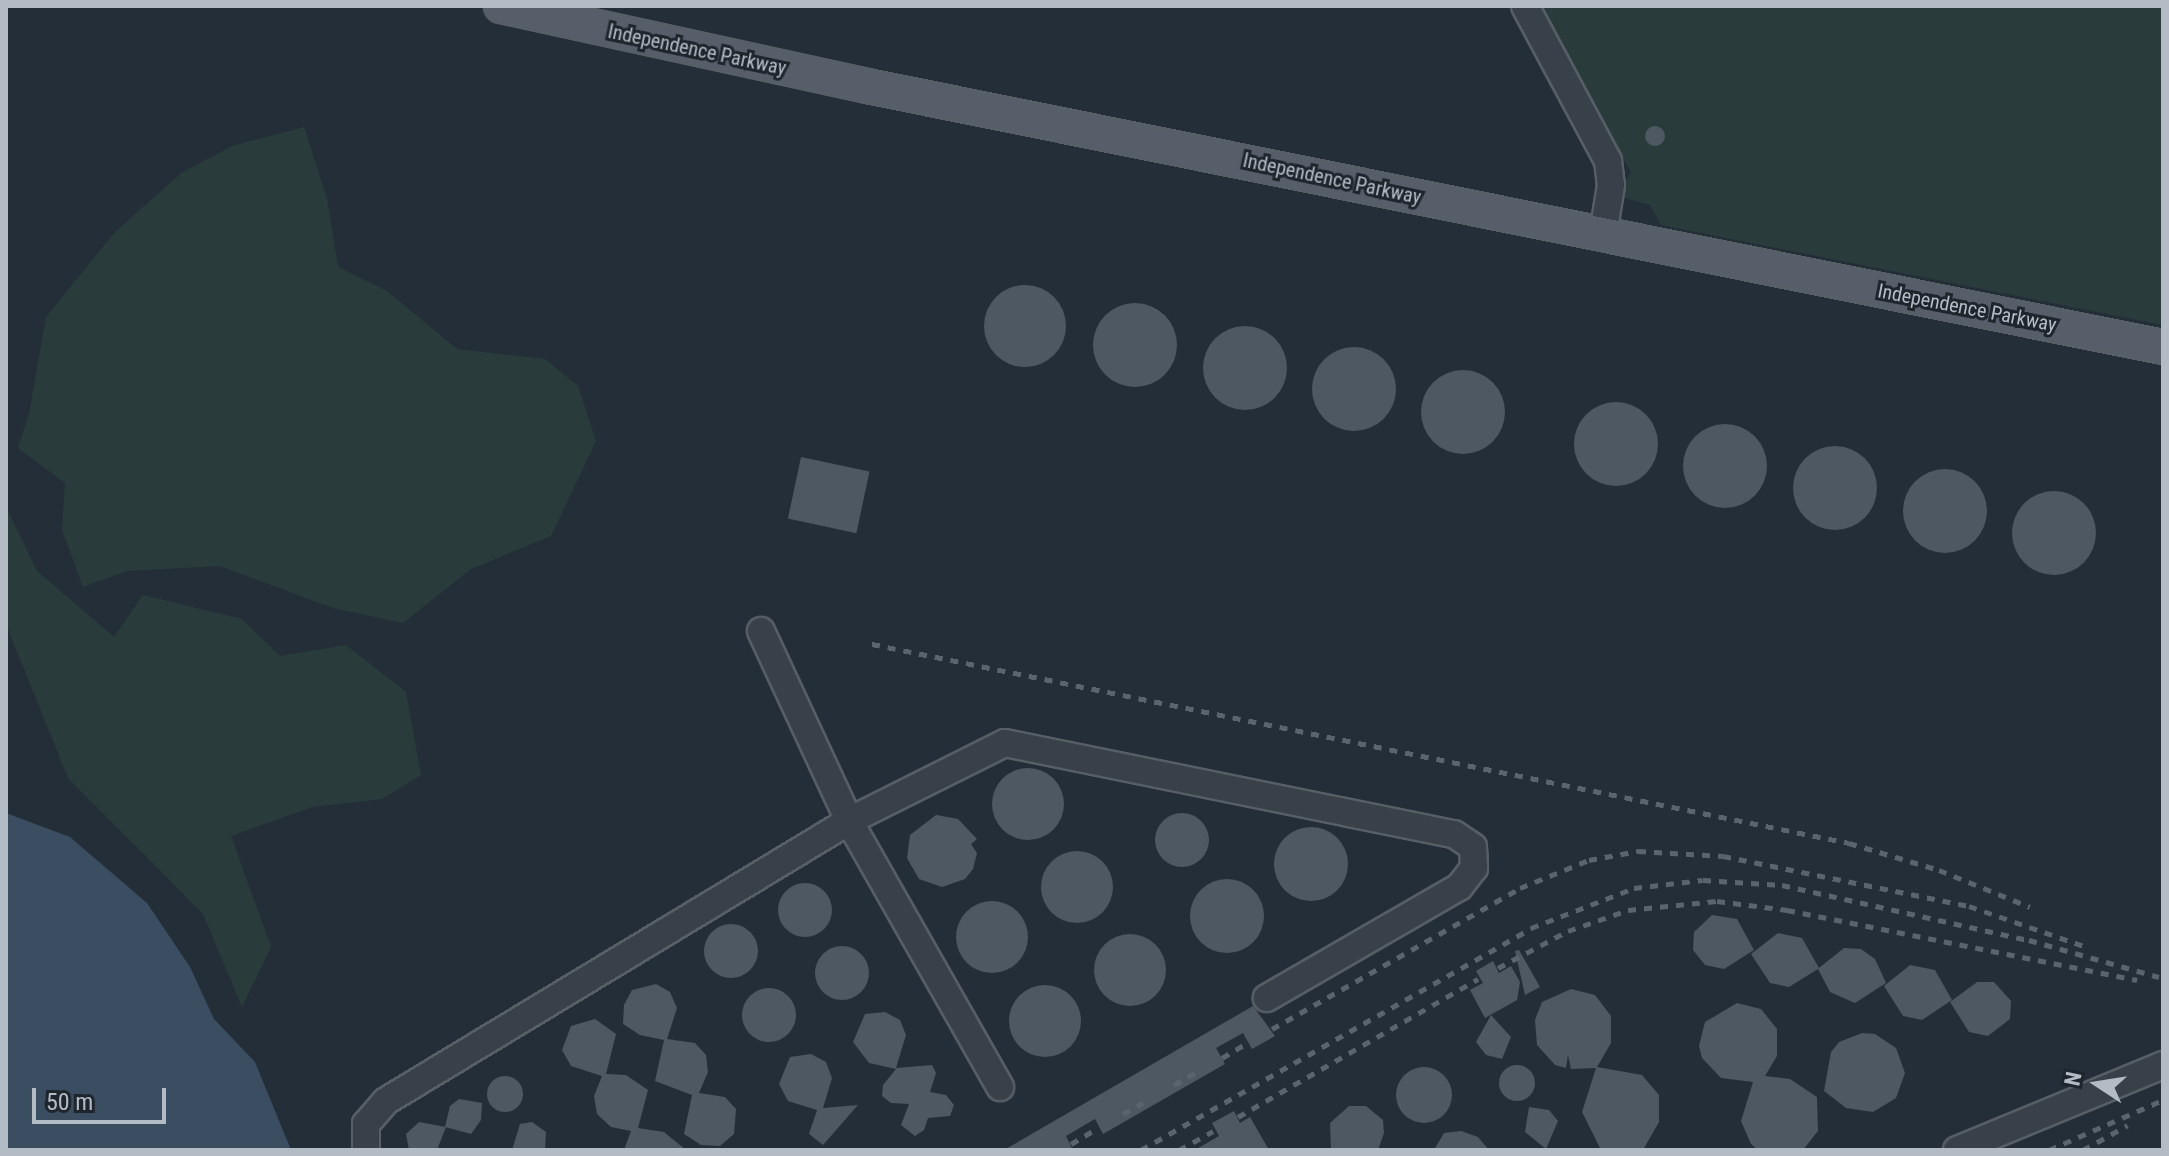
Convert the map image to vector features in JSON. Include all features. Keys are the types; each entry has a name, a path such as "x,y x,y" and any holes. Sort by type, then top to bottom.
{"main road":[{"name":"Independence Parkway","path":"501,6 719,56 2163,347"}],"street":[{"path":"1525,6 1605,152 1611,177 1603,235"},
{"path":"761,631 849,821 1000,1087"},
{"path":"366,1150 366,1124 386,1101 849,821 1013,743 1454,834 1473,847 1474,868 1459,887 1267,998"},
{"path":"1957,1150 2163,1065"}],"green space":[{"path":"1536,6 2163,6 2163,325 1661,225 1650,205 1618,196 1631,172"},
{"path":"304,127 327,199 338,267 387,291 457,349 545,359 578,386 596,441 551,536 471,569 403,623 333,608 220,566 126,571 83,587 62,530 65,483 18,448 29,414 46,317 114,233 180,174 232,146"},
{"path":"6,507 37,571 114,637 143,595 242,619 280,656 346,645 406,692 421,775 382,799 312,807 231,836 271,947 242,1007 203,914 68,778 6,624"}],"water":[{"path":"6,813 70,837 147,903 190,967 214,1019 255,1062 291,1150 6,1150"}],"building":[{"path":"1655,126 1662,129 1665,136 1662,143 1655,146 1648,143 1645,136 1648,129"},
{"path":"1017,285 1033,285 1048,292 1059,303 1066,326 1063,342 1054,355 1033,367 1017,367 1002,360 991,349 984,334 984,318 991,303 1002,292"},
{"path":"1135,303 1151,306 1165,315 1174,329 1177,345 1174,361 1165,375 1151,384 1135,387 1119,384 1105,375 1096,361 1093,345 1096,329 1105,315 1119,306"},
{"path":"1245,326 1261,329 1275,338 1284,352 1287,368 1284,384 1275,398 1261,407 1245,410 1229,407 1215,398 1206,384 1203,368 1206,352 1215,338 1229,329"},
{"path":"1354,347 1370,350 1384,359 1393,373 1396,389 1393,405 1384,419 1370,428 1354,431 1338,428 1324,419 1315,405 1312,389 1315,373 1324,359 1338,350"},
{"path":"1463,370 1479,373 1493,382 1502,396 1505,412 1502,428 1493,442 1479,451 1463,454 1447,451 1433,442 1424,428 1421,412 1424,396 1433,382 1447,373"},
{"path":"1616,402 1632,405 1646,414 1655,428 1658,444 1655,460 1646,474 1632,483 1616,486 1600,483 1586,474 1577,460 1574,444 1577,428 1586,414 1600,405"},
{"path":"1725,424 1741,427 1755,436 1764,450 1767,466 1764,482 1755,496 1741,505 1725,508 1709,505 1695,496 1686,482 1683,466 1686,450 1695,436 1709,427"},
{"path":"1835,446 1851,449 1865,458 1874,472 1877,488 1874,504 1865,518 1851,527 1835,530 1819,527 1805,518 1796,504 1793,488 1796,472 1805,458 1819,449"},
{"path":"801,457 869,472 856,533 788,519"},
{"path":"1945,469 1961,472 1975,481 1984,495 1987,511 1984,527 1975,541 1961,550 1945,553 1929,550 1915,541 1906,527 1903,511 1906,495 1915,481 1929,472"},
{"path":"2054,491 2070,494 2084,503 2093,517 2096,533 2093,549 2084,563 2070,572 2054,575 2038,572 2024,563 2015,549 2012,533 2015,517 2024,503 2038,494"},
{"path":"1028,768 1048,774 1058,784 1064,804 1058,824 1048,834 1028,840 1008,834 998,824 992,804 998,784 1008,774"},
{"path":"1182,813 1201,821 1209,840 1201,859 1182,867 1163,859 1155,840 1163,821"},
{"path":"936,815 958,819 977,839 971,844 977,853 973,869 965,879 942,887 919,879 907,858 910,835"},
{"path":"1311,827 1325,830 1337,838 1345,850 1348,864 1345,878 1337,890 1325,898 1311,901 1297,898 1285,890 1277,878 1274,864 1277,850 1285,838 1297,830"},
{"path":"1077,851 1097,857 1107,867 1113,887 1107,907 1097,917 1077,923 1057,917 1047,907 1041,887 1047,867 1057,857"},
{"path":"1227,879 1241,882 1253,890 1261,902 1264,916 1261,930 1253,942 1241,950 1227,953 1213,950 1201,942 1193,930 1190,916 1193,902 1201,890 1213,882"},
{"path":"805,883 824,891 832,910 824,929 805,937 786,929 778,910 786,891"},
{"path":"992,901 1012,907 1022,917 1028,937 1022,957 1012,967 992,973 972,967 962,957 956,937 962,917 972,907"},
{"path":"1712,915 1737,919 1754,950 1724,969 1705,965 1693,950 1694,932"},
{"path":"731,924 750,932 758,951 750,970 731,978 712,970 704,951 712,932"},
{"path":"1778,933 1802,938 1819,968 1844,948 1861,949 1875,959 1886,983 1855,1003 1830,992 1818,969 1789,987 1770,983 1751,954"},
{"path":"1130,934 1150,940 1160,950 1166,970 1160,990 1150,1000 1130,1006 1110,1000 1100,990 1094,970 1100,950 1110,940"},
{"path":"842,946 861,954 869,973 861,992 842,1000 823,992 815,973 823,954"},
{"path":"1519,950 1540,987 1525,995 1515,951"},
{"path":"1493,961 1499,973 1511,966 1520,982 1517,1000 1485,1018 1470,990 1483,983 1476,971"},
{"path":"1910,965 1935,970 1952,1000 1922,1020 1903,1016 1884,986"},
{"path":"1977,982 1994,982 2011,1001 2010,1019 1988,1036 1969,1032 1950,1002"},
{"path":"656,984 670,992 677,1008 667,1039 695,1043 706,1055 708,1072 699,1093 725,1097 736,1109 734,1134 720,1146 701,1145 684,1134 692,1095 655,1081 664,1040 640,1035 623,1024 624,1005 632,990"},
{"path":"1045,985 1065,991 1075,1001 1081,1021 1075,1041 1065,1051 1045,1057 1025,1051 1015,1041 1009,1021 1015,1001 1025,991"},
{"path":"769,988 788,996 796,1015 788,1034 769,1042 750,1034 742,1015 750,996"},
{"path":"1571,989 1595,995 1611,1016 1611,1043 1597,1067 1642,1075 1659,1095 1659,1122 1643,1150 1601,1150 1582,1112 1596,1068 1571,1069 1568,1055 1566,1068 1555,1065 1537,1045 1535,1020 1542,1002"},
{"path":"1737,1003 1761,1009 1777,1029 1777,1056 1765,1076 1790,1079 1817,1097 1818,1131 1803,1150 1758,1150 1751,1144 1741,1121 1753,1082 1721,1078 1702,1058 1699,1046 1705,1022"},
{"path":"1253,1006 1275,1036 1252,1049 1243,1033 1216,1048 1225,1064 1103,1134 1095,1119 1066,1136 1073,1150 1004,1150"},
{"path":"885,1012 900,1020 906,1035 896,1068 932,1065 936,1073 930,1092 946,1095 954,1105 950,1116 928,1118 924,1130 915,1136 901,1125 909,1104 891,1103 882,1096 883,1085 896,1069 869,1063 853,1042 865,1014"},
{"path":"1491,1015 1511,1037 1502,1059 1486,1055 1476,1042"},
{"path":"595,1019 616,1034 606,1074 626,1075 648,1090 638,1128 664,1132 686,1150 624,1150 631,1131 611,1127 597,1114 594,1096 602,1076 571,1066 562,1050 571,1026"},
{"path":"1862,1033 1875,1034 1896,1048 1905,1073 1896,1098 1873,1112 1846,1108 1824,1091 1831,1052 1839,1042"},
{"path":"811,1054 826,1062 832,1078 823,1108 858,1105 823,1145 809,1134 817,1110 788,1101 779,1084 790,1057"},
{"path":"1517,1065 1529,1071 1535,1083 1529,1095 1517,1101 1505,1095 1499,1083 1505,1071"},
{"path":"1424,1067 1444,1075 1452,1095 1444,1115 1424,1123 1404,1115 1396,1095 1404,1075"},
{"path":"505,1076 518,1081 523,1094 518,1107 505,1112 492,1107 487,1094 492,1081"},
{"path":"459,1099 482,1103 481,1120 471,1134 445,1127 450,1106"},
{"path":"1349,1106 1366,1106 1383,1120 1384,1133 1378,1150 1331,1150 1330,1123"},
{"path":"1529,1107 1549,1110 1558,1121 1546,1149 1525,1132"},
{"path":"1234,1111 1240,1123 1250,1117 1269,1150 1195,1150 1219,1136 1212,1123"},
{"path":"419,1122 446,1127 437,1150 409,1150 406,1134"},
{"path":"532,1122 546,1132 545,1150 512,1150 520,1124"},
{"path":"1461,1131 1478,1137 1489,1150 1434,1150 1444,1133"}],"railway":[{"path":"872,644 1849,843 1939,870 2030,907"},
{"path":"1272,1029 1520,888 1589,860 1638,851 1723,856 1969,906 2084,946"},
{"path":"1141,1150 1531,928 1634,888 1703,880 1782,885 2029,940 2159,977"},
{"path":"1498,968 1568,931 1628,910 1717,901 1787,910 2137,980"},
{"path":"1238,1117 1478,979"},
{"path":"1222,1058 1247,1043"},
{"path":"1174,1085 1195,1073"},
{"path":"2049,1150 2163,1100"},
{"path":"1123,1114 1143,1103"},
{"path":"2083,1150 2128,1125"},
{"path":"1071,1144 1098,1128"},
{"path":"1179,1150 1213,1131"}]}
